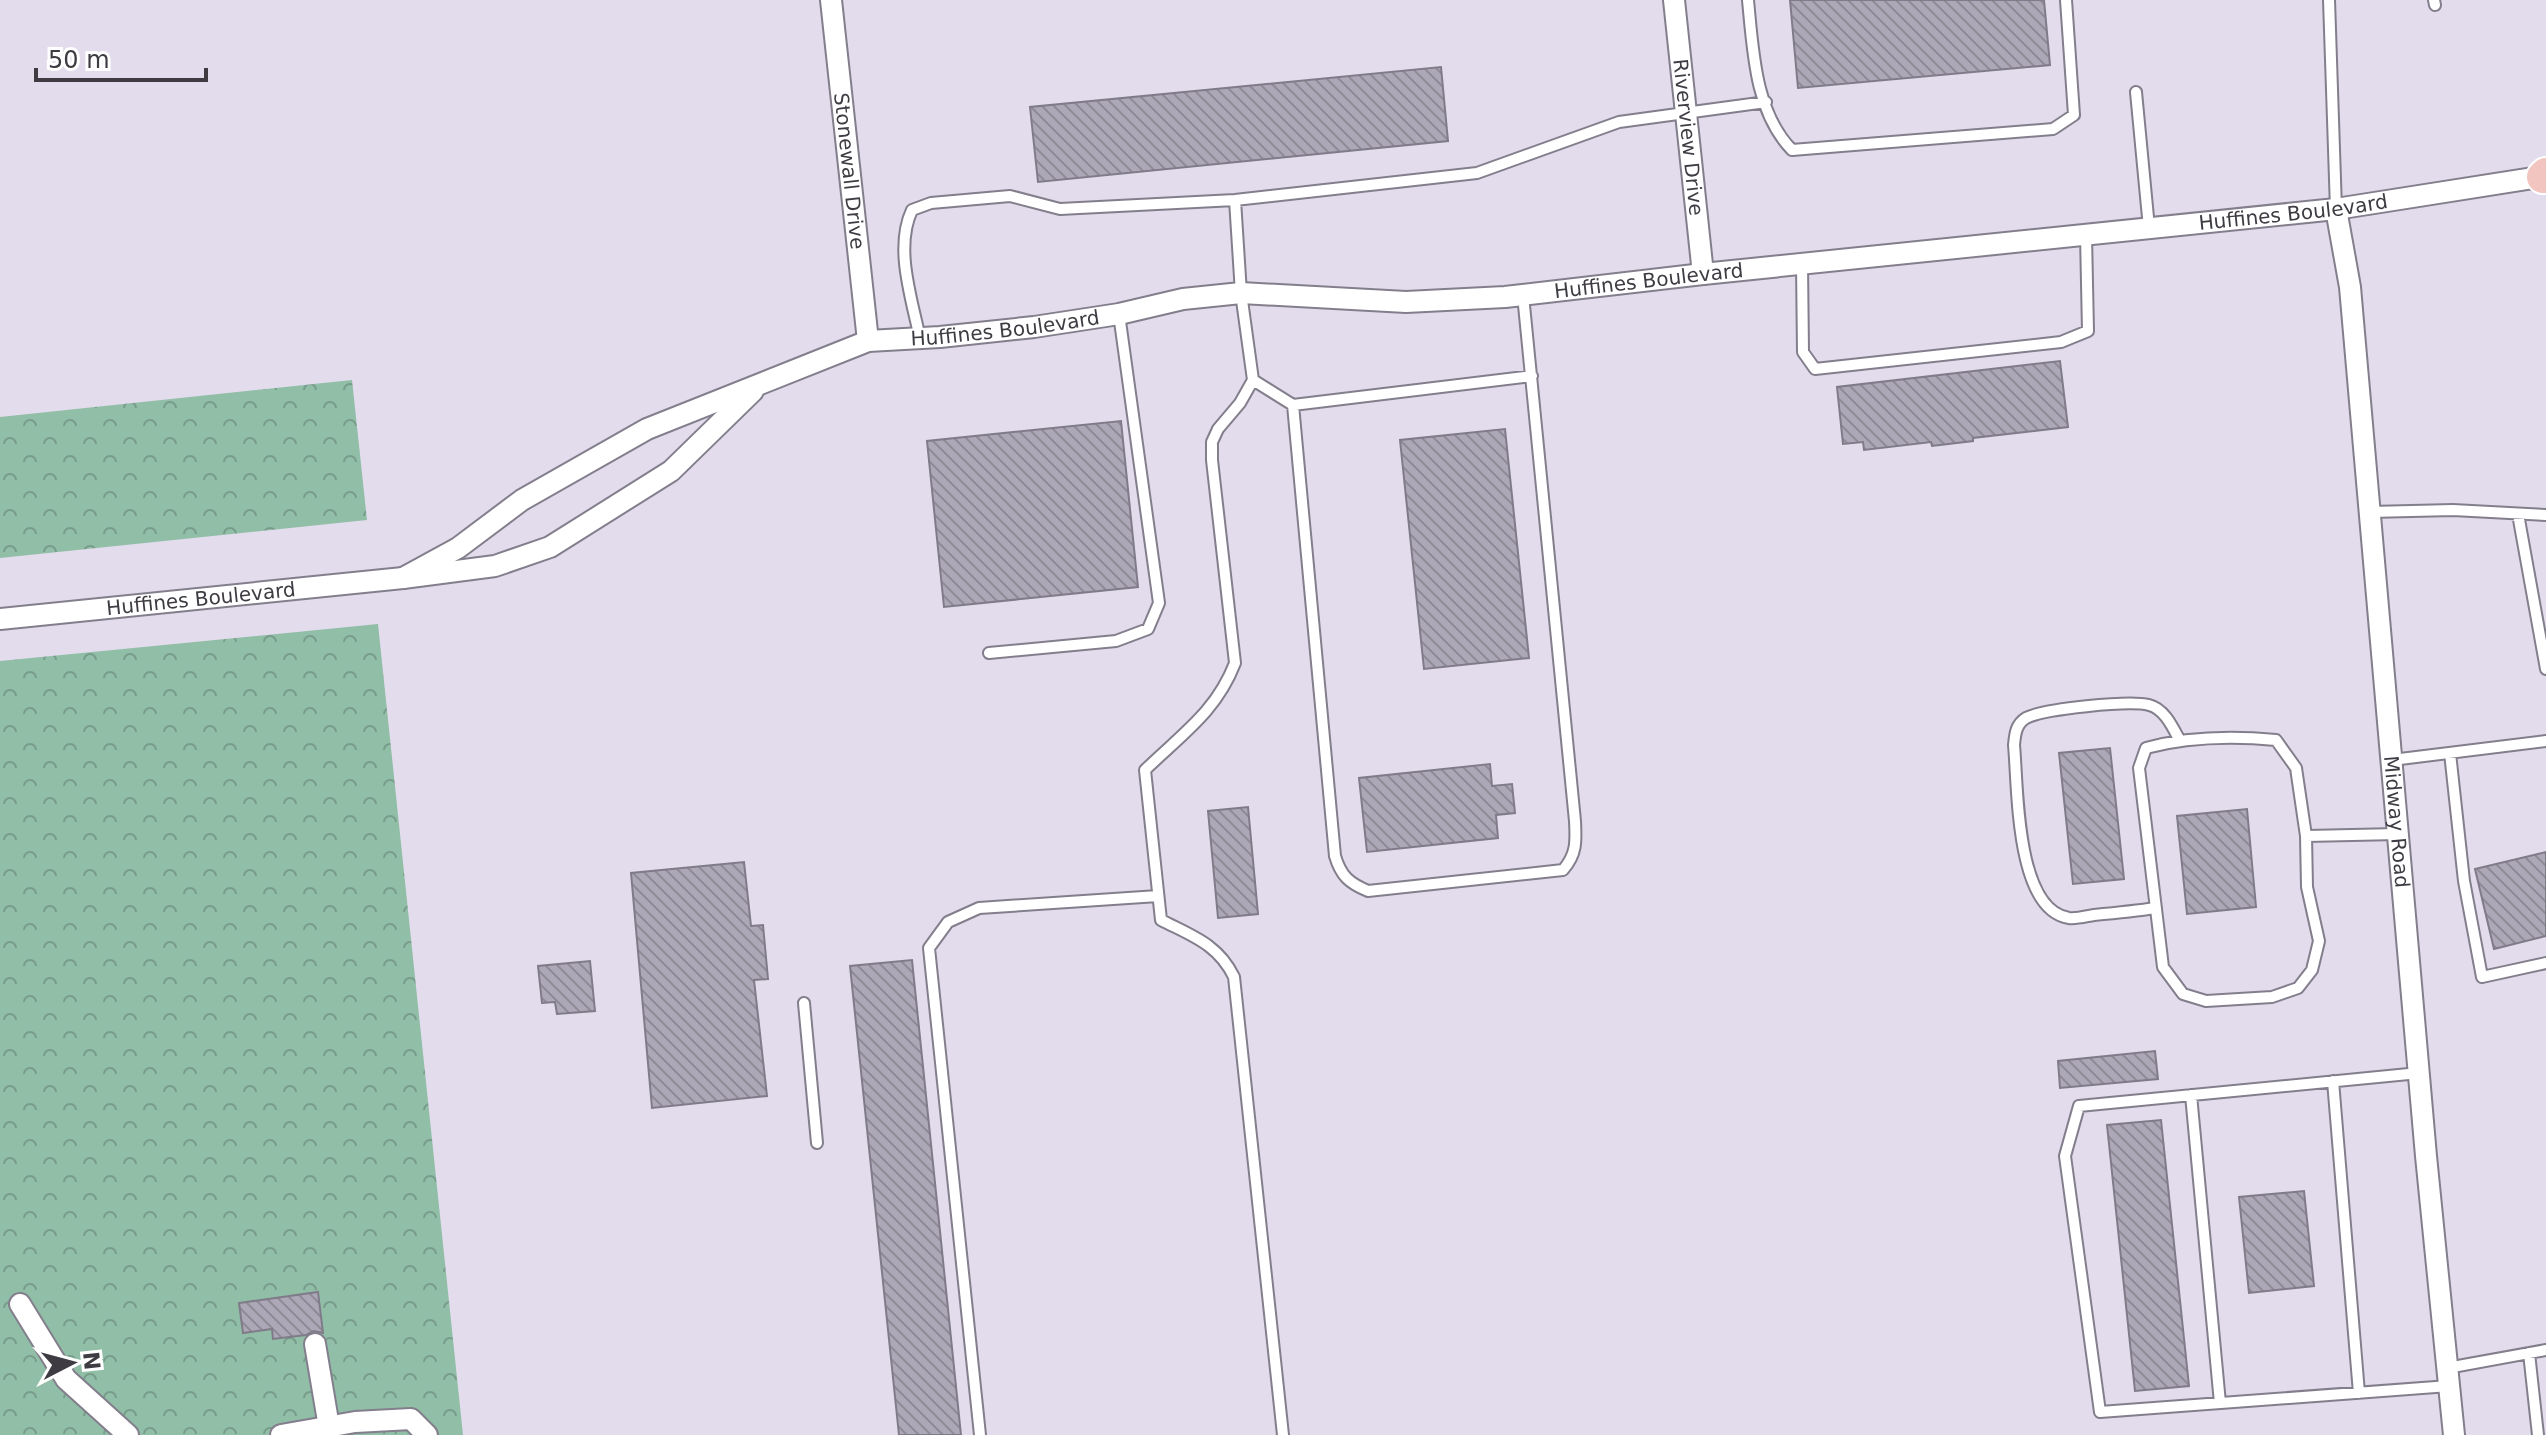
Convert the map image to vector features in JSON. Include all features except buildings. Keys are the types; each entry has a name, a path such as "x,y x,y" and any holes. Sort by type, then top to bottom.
{"street":[{"name":"Stonewall Drive","path":"831,0 868,341"},
{"name":"Riverview Drive","path":"1674,0 1703,274"},
{"name":"Huffines Boulevard","path":"403,578 458,548 522,500 647,429 868,341 1034,327 1119,314 1183,299 1241,293 1406,302 1523,295 2336,209 2545,176"},
{"name":"Midway Road","path":"2336,209 2350,287 2454,1435"},
{"name":"Huffines Boulevard","path":"0,619 495,566 550,547 671,471 758,385"},
{"path":"20,1304 66,1379 128,1435"},
{"path":"315,1344 329,1427"},
{"path":"281,1435 355,1422 411,1419 427,1435"}],"lane":[{"path":"1748,0 1755,72 1777,135 1792,150 2053,129 2074,115 2066,0"},
{"path":"2329,0 2336,209"},
{"path":"2136,92 2149,228"},
{"path":"920,339 906,268 904,226 912,210 931,203 1010,196 1060,209 1235,200 1477,173 1619,122 1766,102"},
{"path":"1235,200 1241,293 1253,380 1212,442 1235,663 1227,684 1212,707 1145,770 1161,920 1215,949 1226,960 1234,977 1283,1435"},
{"path":"1802,264 1803,352 1815,369 2061,342 2088,331 2086,235"},
{"path":"1293,405 1335,856 1340,872 1351,884 1368,891 1563,870 1572,859 1576,847 1575,821 1523,295"},
{"path":"989,653 1116,641 1148,629 1159,603 1119,314"},
{"path":"1253,380 1293,405 1532,376"},
{"path":"2370,512 2453,510 2546,515"},
{"path":"2518,514 2546,669"},
{"path":"2156,908 2068,918 2049,908 2039,896 2024,853 2014,745 2016,728 2024,719 2049,710 2150,705 2165,715 2180,741"},
{"path":"2246,737 2276,740 2296,768 2306,836 2307,887 2319,941 2312,970 2298,988 2272,997 2206,1001 2183,994 2163,967 2139,768 2146,748 2180,741 2246,737"},
{"path":"2392,760 2546,741"},
{"path":"2450,753 2464,881 2482,977 2546,963"},
{"path":"2306,836 2398,834"},
{"path":"980,1435 929,948 948,922 979,908 1158,896"},
{"path":"804,1003 817,1143"},
{"path":"2419,1073 2079,1106 2065,1156 2100,1412 2359,1393 2448,1377 2546,1350"},
{"path":"2333,1081 2359,1393"},
{"path":"2191,1095 2220,1403"},
{"path":"2529,1353 2538,1435"}],"green space":[{"path":"352,380 367,520 0,558 0,417"},
{"path":"378,624 463,1435 0,1435 0,661"}]}
